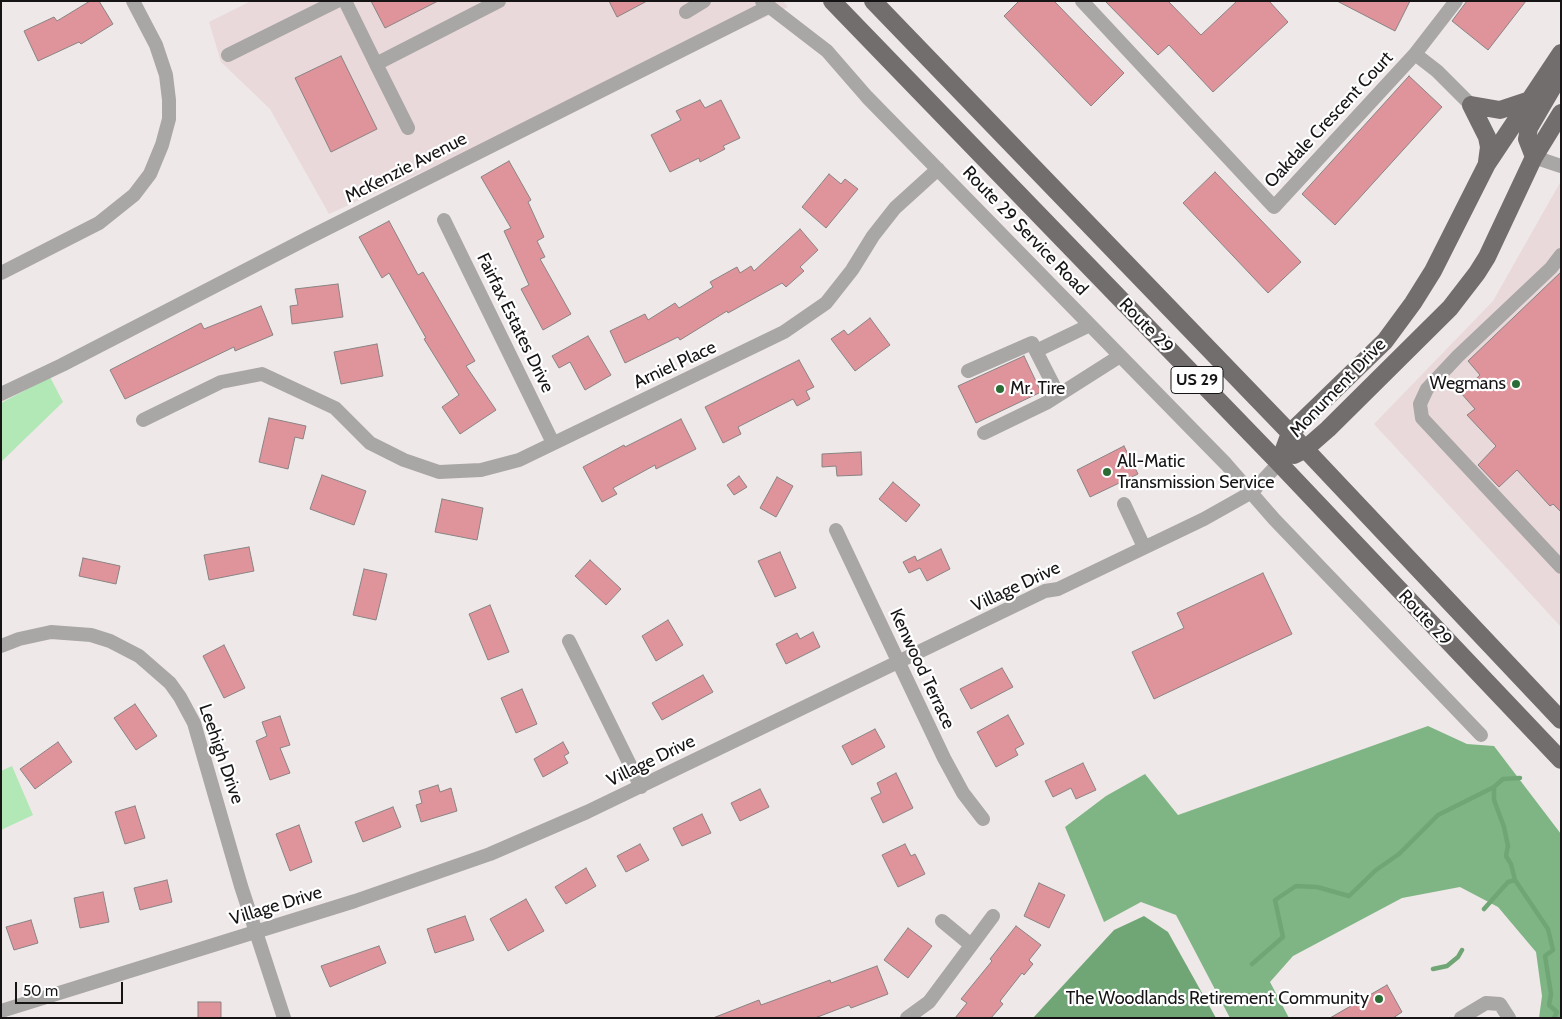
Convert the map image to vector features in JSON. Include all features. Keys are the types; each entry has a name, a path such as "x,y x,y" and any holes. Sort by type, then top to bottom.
{"main road":[{"name":"Route 29","path":"832,1 1279,463 1561,760"},
{"name":"Route 29","path":"873,1 1290,434 1561,720"},
{"name":"Monument Drive","path":"1279,463 1290,434 1385,340 1413,303 1433,271 1487,164 1527,101 1561,53"},
{"path":"1534,157 1528,139 1529,128 1561,73"},
{"path":"1471,105 1500,110 1527,101"},
{"path":"1471,105 1487,137 1489,147 1487,164"},
{"name":"Monument Drive","path":"1279,463 1304,450 1335,422 1450,308 1487,257 1534,157 1561,113"}],"street":[{"path":"1,273 99,223 134,195 150,174 162,145 169,119 170,100 166,75 156,45 133,1"},
{"path":"228,55 337,1"},
{"path":"345,1 408,128"},
{"path":"376,64 499,1"},
{"path":"686,12 704,1"},
{"name":"Oakdale Crescent Court","path":"1082,1 1274,207 1415,54 1456,1"},
{"name":"Route 29 Service Road","path":"765,4 827,51 867,97 1252,492 1481,735"},
{"name":"McKenzie Avenue","path":"1,394 62,365 765,4"},
{"path":"1415,54 1437,71 1471,105"},
{"path":"1534,157 1561,166"},
{"name":"Arniel Place","path":"143,420 221,382 262,374 335,408 370,443 404,460 439,472 490,468 519,460 784,332 826,303 852,270 873,236 895,208 938,169"},
{"name":"Fairfax Estates Drive","path":"444,220 553,443"},
{"path":"1561,255 1551,268 1458,356 1427,389 1420,404 1422,418 1561,567"},
{"path":"1036,351 1090,325"},
{"path":"968,371 1032,343 1058,394"},
{"path":"984,433 1046,404 1058,394 1120,356"},
{"name":"Village Drive","path":"1,1011 355,901 490,854 641,787 898,664 1045,591 1058,589 1144,548 1252,492 1279,463"},
{"path":"1124,504 1144,548"},
{"name":"Kenwood Terrace","path":"836,530 948,767 963,793 983,819"},
{"name":"Leehigh Drive","path":"1,646 19,638 51,632 91,635 110,641 139,656 170,683 194,723 256,932 284,1018"},
{"path":"569,641 641,787"},
{"path":"907,1018 929,1002 993,916"},
{"path":"942,921 971,945"},
{"path":"1461,1018 1486,1003 1500,1004 1509,1018"}],"shaded area":[{"path":"251,1 783,1 788,7 329,214 270,109 221,62 209,22"},
{"path":"1561,181 1561,627 1374,424 1493,301"},
{"path":"50,377 63,402 1,462 1,403"},
{"path":"1428,726 1467,744 1494,746 1561,834 1561,1018 1539,1018 1542,996 1536,952 1498,907 1460,887 1402,898 1293,956 1270,982 1289,1018 1230,1018 1176,915 1141,902 1104,922 1065,827 1106,796 1145,774 1178,815"},
{"path":"12,766 33,815 1,830 1,771"},
{"path":"1144,916 1168,932 1216,1018 1033,1018 1114,930"}],"building":[{"path":"90,1 99,1 113,24 81,44 79,42 38,61 24,31 54,17 57,21"},
{"path":"371,1 438,1 385,28"},
{"path":"609,1 647,1 617,17"},
{"path":"1019,1 1054,1 1124,73 1091,106 1004,16"},
{"path":"1105,1 1168,1 1201,35 1237,1 1269,1 1288,22 1213,92 1169,45 1158,55"},
{"path":"1337,1 1410,1 1395,31"},
{"path":"1467,1 1526,1 1488,50 1452,21"},
{"path":"341,56 377,129 331,152 295,78"},
{"path":"1409,76 1442,107 1335,225 1302,194"},
{"path":"700,100 705,108 721,100 740,138 723,146 725,149 700,162 699,158 670,172 651,135 681,120 676,111"},
{"path":"509,161 531,200 528,202 544,237 537,241 545,257 540,259 571,314 543,330 521,289 529,285 504,231 511,228 481,177"},
{"path":"1215,172 1301,262 1268,293 1183,203"},
{"path":"829,174 841,184 845,179 858,189 826,228 802,207"},
{"path":"389,221 418,275 423,272 475,361 466,366 496,410 460,434 442,407 459,395 424,339 426,338 389,273 382,278 359,237"},
{"path":"800,229 818,250 800,267 804,271 786,287 782,283 728,313 727,311 680,340 678,337 625,363 610,331 645,314 648,320 675,303 679,308 713,287 710,282 737,267 740,273 751,266 754,271"},
{"name":"Wegmans","path":"1561,272 1561,512 1553,504 1550,506 1517,470 1499,487 1478,465 1496,446 1467,415 1475,409 1461,393 1480,375 1468,361"},
{"path":"338,284 343,317 292,324 290,306 298,305 295,289"},
{"path":"261,306 273,335 235,351 234,347 125,399 110,370 201,323 204,329"},
{"path":"870,318 890,345 855,371 831,339 844,330 848,335"},
{"path":"588,336 611,375 585,390 570,362 559,368 552,356"},
{"path":"377,344 383,376 341,384 334,352"},
{"name":"Mr. Tire","path":"1024,356 1041,392 976,423 958,386"},
{"path":"799,360 814,387 806,391 810,399 797,406 793,399 738,427 741,434 723,443 705,407"},
{"path":"269,418 306,426 303,439 295,437 288,469 259,462"},
{"path":"681,419 696,449 656,469 655,465 613,488 617,494 602,502 583,467 624,445 625,447"},
{"name":"All-Matic Transmission Service","path":"1124,446 1138,474 1090,497 1077,470"},
{"path":"861,452 862,475 837,476 836,466 822,467 822,454"},
{"path":"322,475 366,491 354,525 310,509"},
{"path":"739,476 747,487 734,495 727,485"},
{"path":"777,477 793,486 776,517 760,508"},
{"path":"893,482 920,505 906,522 879,499"},
{"path":"442,499 483,508 477,540 435,532"},
{"path":"249,547 254,571 209,580 204,555"},
{"path":"941,549 950,569 927,581 920,568 909,573 903,562 915,556 917,561"},
{"path":"780,552 796,588 775,597 758,561"},
{"path":"83,558 120,566 116,584 79,576"},
{"path":"590,560 621,589 606,605 575,576"},
{"path":"364,569 387,574 376,620 353,615"},
{"path":"1263,573 1292,634 1154,699 1132,652 1184,628 1177,613"},
{"path":"490,605 509,652 488,660 469,614"},
{"path":"668,620 683,645 656,661 642,636"},
{"path":"813,632 820,647 786,664 776,644 797,633 800,639"},
{"path":"224,645 245,688 224,698 203,656"},
{"path":"1002,668 1013,687 971,709 960,689"},
{"path":"703,675 713,692 662,720 652,703"},
{"path":"522,689 537,724 516,733 501,698"},
{"path":"135,704 157,736 136,750 114,718"},
{"path":"1008,715 1024,744 1015,749 1018,755 996,767 977,732"},
{"path":"280,716 290,745 280,748 290,773 270,780 256,741 267,736 262,722"},
{"path":"875,729 885,747 852,765 842,746"},
{"path":"58,742 72,762 35,789 20,769"},
{"path":"563,742 569,753 564,756 568,763 543,777 534,759"},
{"path":"1083,763 1096,790 1076,799 1071,788 1053,797 1045,781"},
{"path":"896,773 913,808 883,823 871,798 881,793 877,783"},
{"path":"438,785 440,792 451,788 457,811 421,822 416,805 422,803 419,791"},
{"path":"760,789 769,807 740,821 731,803"},
{"path":"135,806 145,838 125,844 115,812"},
{"path":"393,807 401,827 363,842 355,822"},
{"path":"702,814 711,833 682,846 673,828"},
{"path":"299,825 312,862 290,871 276,834"},
{"path":"640,844 649,860 626,872 617,856"},
{"path":"905,844 911,856 915,854 925,874 898,887 882,855"},
{"path":"586,868 596,886 566,904 555,887"},
{"path":"167,880 172,902 140,910 134,888"},
{"path":"1039,883 1065,895 1049,928 1024,916"},
{"path":"103,892 109,922 80,928 74,898"},
{"path":"526,899 544,931 508,951 490,919"},
{"path":"465,916 474,940 435,953 427,929"},
{"path":"31,920 38,943 14,950 6,927"},
{"path":"1016,926 1041,945 1029,960 1033,964 1024,975 1022,973 1000,1001 1003,1004 991,1018 955,1018 967,1003 961,999 992,961 990,959"},
{"path":"908,928 932,946 908,978 884,960"},
{"path":"379,946 386,963 330,987 321,966"},
{"path":"877,966 888,994 851,1008 849,1005 815,1018 713,1018 759,1000 761,1005 830,980 831,983"},
{"name":"The Woodlands Retirement Community","path":"1387,985 1402,1012 1393,1018 1330,1018"},
{"path":"198,1002 221,1002 221,1018 198,1018"}],"waterway":[{"path":"1520,778 1503,779 1494,787 1494,800 1504,827 1508,846 1506,856 1511,864 1515,880 1548,929 1553,950 1545,956 1551,994 1549,1005 1557,1012 1554,1018"},
{"path":"1252,964 1283,937 1275,900 1296,886 1317,887 1349,896 1376,870 1399,854 1438,815 1494,787"},
{"path":"1484,909 1508,882 1515,880"},
{"path":"1433,969 1447,966 1458,957 1462,950"}],"place":[{"name":"Wegmans","path":"1516,384"},
{"name":"Mr. Tire","path":"1000,389"},
{"name":"All-Matic Transmission Service","path":"1107,472"},
{"name":"The Woodlands Retirement Community","path":"1379,999"}]}
